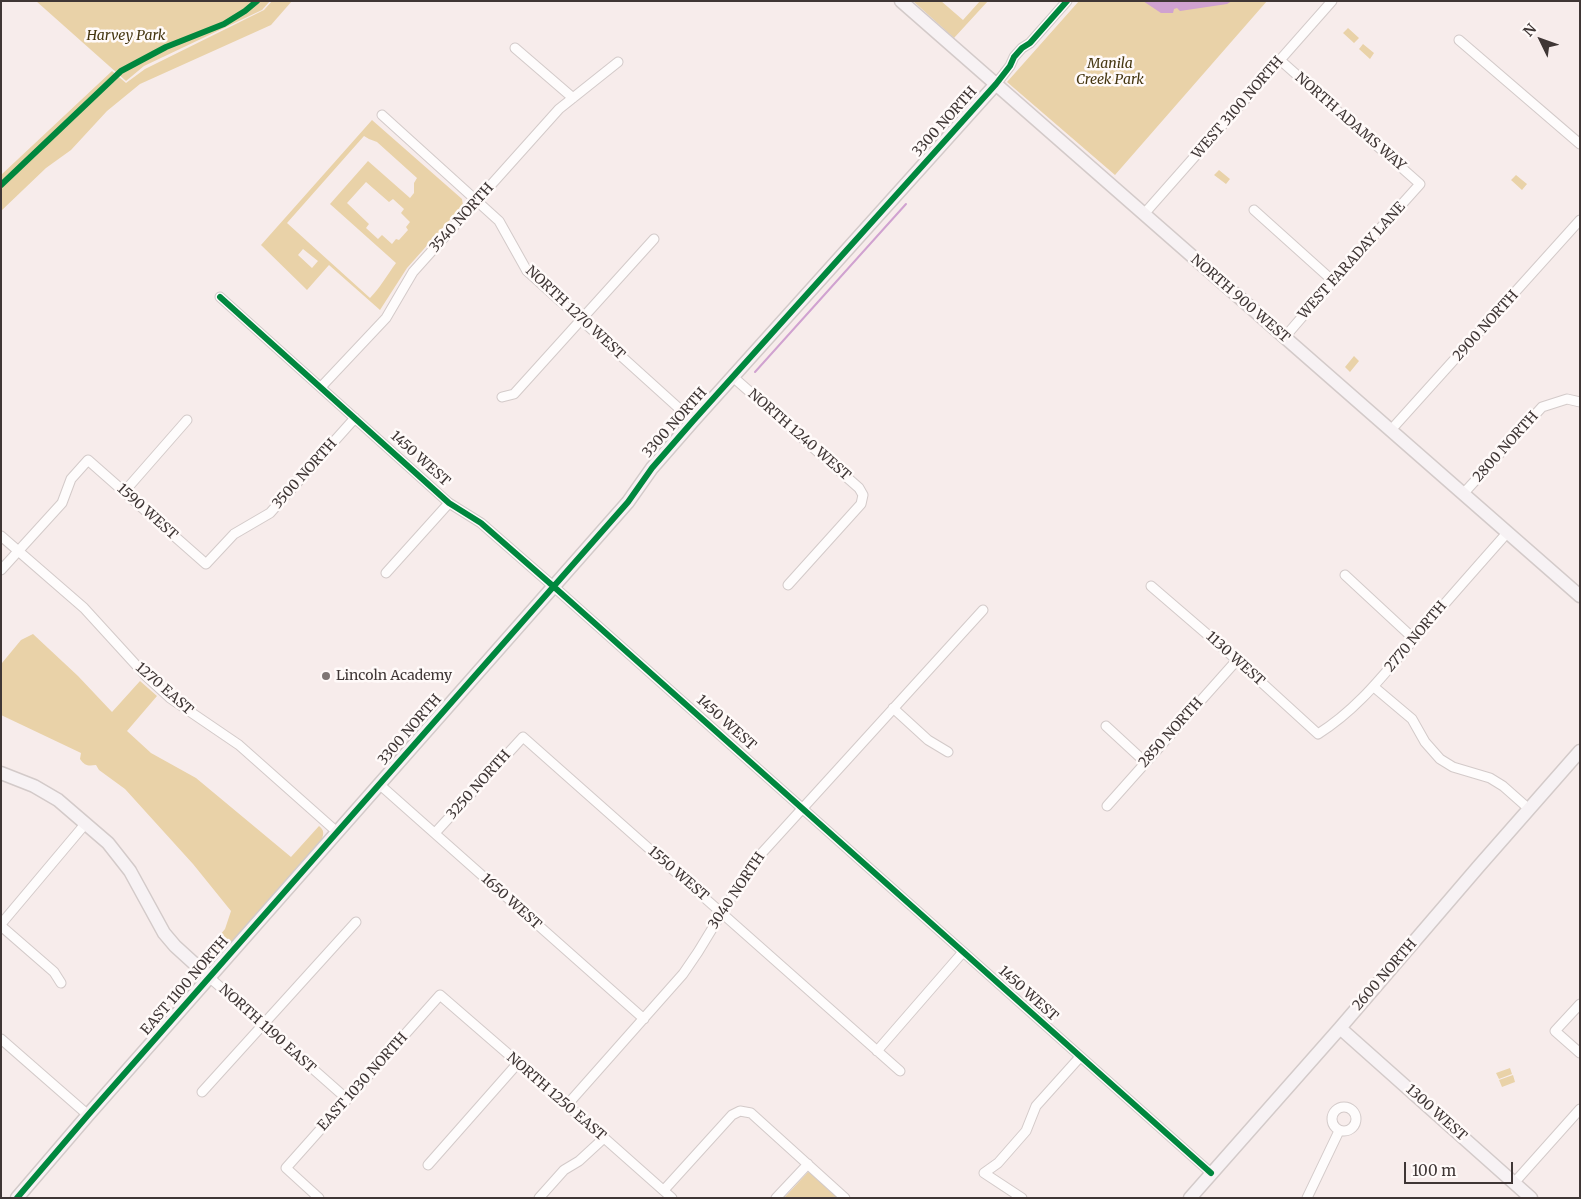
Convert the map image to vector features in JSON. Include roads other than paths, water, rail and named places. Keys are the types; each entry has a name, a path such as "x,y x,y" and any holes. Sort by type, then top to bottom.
{"street":[{"name":"NORTH 900 WEST","path":"901,1 1580,596"},
{"path":"996,84 1010,66 1014,57 1022,48 1030,43 1067,1"},
{"name":"WEST 3100 NORTH","path":"1144,214 1332,1"},
{"path":"1460,40 1580,144"},
{"path":"515,48 573,98"},
{"name":"NORTH ADAMS WAY","path":"1280,60 1420,184"},
{"name":"3540 NORTH","path":"321,387 386,318 414,272 559,109 618,62"},
{"name":"3300 NORTH","path":"375,788 628,502 652,468 693,420 996,84"},
{"name":"NORTH 1270 WEST","path":"382,115 499,221 527,271 693,420"},
{"name":"WEST FARADAY LANE","path":"1284,338 1420,184"},
{"path":"1254,210 1333,281"},
{"name":"2900 NORTH","path":"1390,431 1580,220"},
{"path":"502,397 514,394 654,239"},
{"name":"1450 WEST","path":"220,297 450,503 481,523 553,586 1211,1173"},
{"name":"NORTH 1240 WEST","path":"733,377 859,488 862,496 861,504 788,585"},
{"name":"2800 NORTH","path":"1463,494 1542,407 1567,399 1580,402"},
{"name":"3500 NORTH","path":"206,564 234,534 270,513 356,418"},
{"path":"124,492 188,420"},
{"name":"1590 WEST","path":"18,551 62,503 71,479 88,460 206,564"},
{"path":"386,573 450,503"},
{"name":"2770 NORTH","path":"1318,734 1334,724 1374,687 1414,638 1507,533"},
{"name":"1270 EAST","path":"1,536 84,608 147,677 170,698 239,745 337,832"},
{"path":"1,570 18,551"},
{"path":"1345,575 1414,638"},
{"name":"1130 WEST","path":"1151,586 1237,660 1318,734"},
{"name":"3040 NORTH","path":"567,1104 682,974 698,952 751,865 983,610"},
{"name":"2850 NORTH","path":"1106,806 1237,660"},
{"path":"1374,687 1412,719 1425,742 1440,759 1453,767 1490,778 1503,786 1528,809"},
{"path":"893,708 928,740 948,752"},
{"path":"1106,726 1145,762"},
{"name":"3250 NORTH","path":"435,833 523,737"},
{"name":"1550 WEST","path":"523,737 900,1071"},
{"name":"2600 NORTH","path":"1190,1198 1580,751"},
{"name":"NORTH 1190 EAST","path":"1,773 47,792 108,843 126,865 164,933 175,946 347,1099"},
{"name":"EAST 1100 NORTH","path":"17,1198 375,788"},
{"name":"1650 WEST","path":"375,788 435,833 644,1019"},
{"path":"62,983 54,972 1,925 86,824"},
{"path":"202,1092 356,922"},
{"path":"877,1050 963,952"},
{"name":"NORTH 1250 EAST","path":"440,996 567,1104 672,1198"},
{"name":"EAST 1030 NORTH","path":"319,1198 286,1168 440,996"},
{"path":"1580,1004 1555,1031 1580,1053"},
{"name":"1300 WEST","path":"1340,1028 1531,1198"},
{"path":"1,1039 88,1115"},
{"path":"1022,1198 984,1173 998,1163 1026,1131 1036,1106 1080,1058"},
{"path":"428,1165 518,1063"},
{"path":"1514,1183 1580,1109"},
{"path":"664,1190 732,1115 740,1111 751,1113 845,1198"},
{"path":"1307,1198 1339,1131"},
{"path":"539,1198 564,1170 579,1161 604,1138"},
{"path":"776,1198 808,1164"}],"waterway":[{"path":"755,372 906,204"}],"place":[{"name":"Lincoln Academy","path":"326,676"}],"park label":[{"name":"Harvey Park","path":"126,36"},
{"name":"Manila Creek Park","path":"1110,72"}]}
